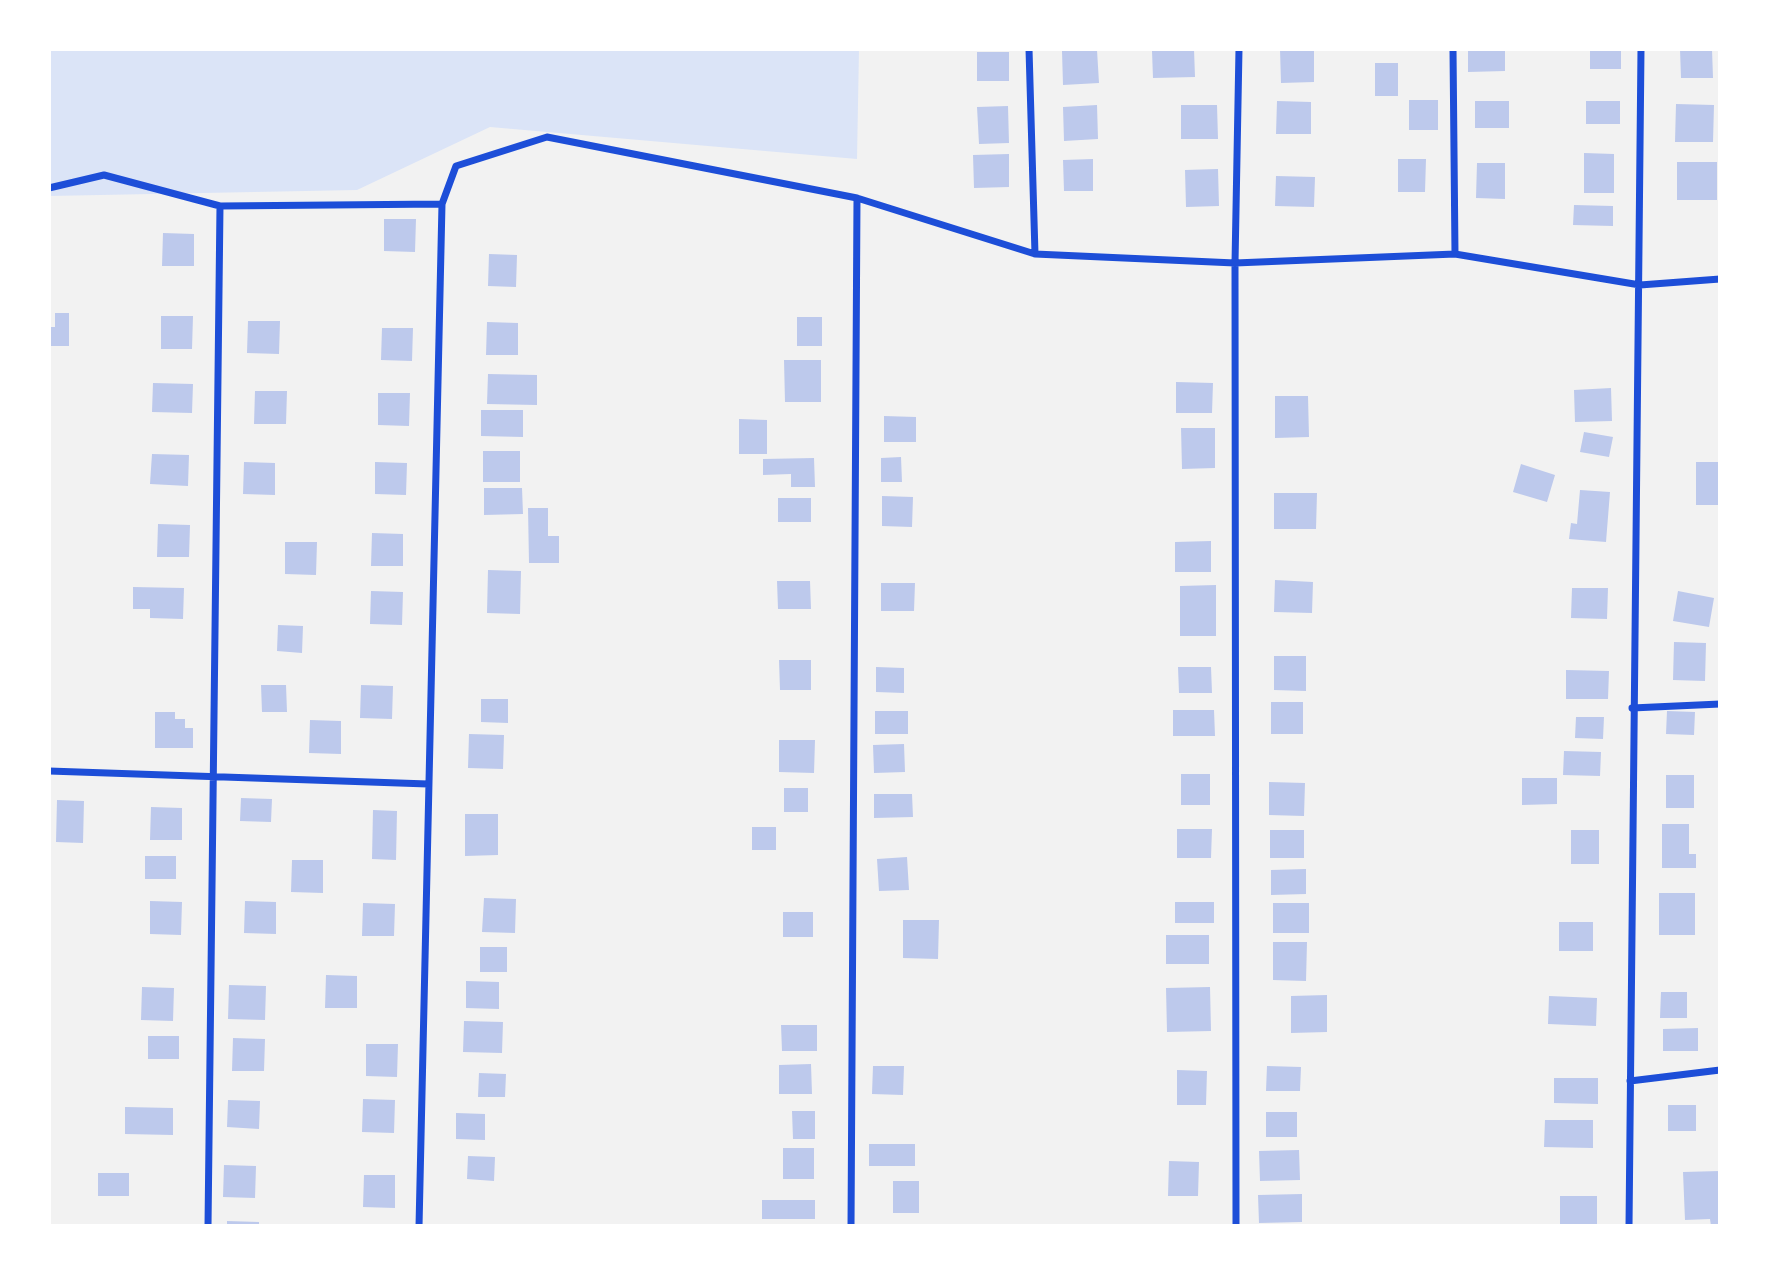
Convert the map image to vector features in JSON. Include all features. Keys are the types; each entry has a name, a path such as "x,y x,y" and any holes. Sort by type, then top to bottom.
{"street":[{"path":"1029,49 1035,254"},
{"path":"1236,1226 1235,263 1239,49"},
{"path":"1453,49 1455,254"},
{"path":"1629,1226 1632,708 1640,285 1641,49"},
{"path":"419,1226 442,204 456,166 547,137 857,198 1035,254 1235,263 1455,254 1640,285 1720,279"},
{"path":"49,188 104,175 220,206 442,204"},
{"path":"851,1226 857,198"},
{"path":"208,1226 220,206"},
{"path":"1632,708 1720,704"},
{"path":"49,771 428,783"},
{"path":"1630,1081 1720,1070"}],"shaded area":[{"path":"49,49 859,49 857,159 490,127 357,190 49,196"}],"building":[{"path":"1194,49 1195,77 1153,78 1152,51"},
{"path":"1280,49 1314,49 1314,82 1281,83"},
{"path":"1468,49 1505,49 1505,71 1468,72"},
{"path":"1590,49 1621,49 1621,69 1590,69"},
{"path":"1680,49 1712,49 1713,78 1681,78"},
{"path":"1097,50 1099,83 1063,85 1062,51"},
{"path":"977,52 1009,52 1009,81 977,81"},
{"path":"1375,63 1398,63 1398,96 1375,96"},
{"path":"1409,100 1438,100 1438,130 1409,130"},
{"path":"1277,101 1311,102 1311,134 1276,134"},
{"path":"1475,101 1509,101 1509,128 1475,128"},
{"path":"1586,101 1620,101 1620,124 1586,124"},
{"path":"1676,104 1714,105 1713,142 1675,142"},
{"path":"1097,105 1098,139 1064,141 1063,107"},
{"path":"1181,105 1217,105 1218,139 1181,139"},
{"path":"1008,106 1009,143 979,144 977,107"},
{"path":"1584,153 1614,154 1614,193 1584,193"},
{"path":"1009,154 1009,187 974,188 973,155"},
{"path":"1093,159 1093,191 1064,191 1063,160"},
{"path":"1398,159 1426,159 1425,192 1398,192"},
{"path":"1677,162 1717,162 1717,200 1677,200"},
{"path":"1477,163 1505,163 1505,199 1476,198"},
{"path":"1218,169 1219,206 1186,207 1185,170"},
{"path":"1276,176 1315,177 1314,207 1275,206"},
{"path":"1574,205 1613,206 1613,226 1573,225"},
{"path":"384,219 416,219 415,252 384,251"},
{"path":"163,233 194,234 194,266 162,266"},
{"path":"489,254 517,255 516,287 488,286"},
{"path":"55,313 69,313 69,346 49,346 49,327 55,327"},
{"path":"161,316 193,316 192,349 161,349"},
{"path":"797,317 822,317 822,346 797,346"},
{"path":"248,321 280,321 279,354 247,353"},
{"path":"487,322 518,323 518,355 486,355"},
{"path":"382,328 413,328 412,361 381,360"},
{"path":"784,360 821,360 821,402 785,402"},
{"path":"488,374 537,375 537,405 487,404"},
{"path":"1176,382 1213,383 1212,413 1176,413"},
{"path":"153,383 193,384 192,413 152,412"},
{"path":"1611,388 1612,421 1575,422 1574,390"},
{"path":"255,391 287,391 286,424 254,424"},
{"path":"378,393 410,393 409,426 378,425"},
{"path":"1275,396 1308,396 1309,437 1275,438"},
{"path":"481,410 523,410 523,437 481,436"},
{"path":"884,416 916,417 916,442 884,442"},
{"path":"739,419 767,420 767,454 739,454"},
{"path":"1181,428 1215,428 1215,468 1182,469"},
{"path":"1584,432 1613,437 1609,457 1580,452"},
{"path":"483,451 520,451 520,482 483,482"},
{"path":"152,454 189,455 188,486 150,484"},
{"path":"901,457 902,482 881,482 881,458"},
{"path":"814,458 815,487 791,487 791,474 763,475 763,459"},
{"path":"244,462 275,463 275,495 243,494"},
{"path":"375,462 407,463 406,495 375,494"},
{"path":"1696,462 1720,462 1720,505 1696,505"},
{"path":"1521,464 1555,475 1547,502 1513,492"},
{"path":"484,488 522,488 523,514 484,515"},
{"path":"1580,490 1610,492 1606,542 1569,539 1571,523 1577,524"},
{"path":"1274,493 1317,493 1316,529 1274,529"},
{"path":"882,496 913,497 912,527 882,526"},
{"path":"778,498 811,498 811,522 778,522"},
{"path":"528,508 548,508 548,536 559,536 559,563 529,563"},
{"path":"158,524 190,525 189,557 157,557"},
{"path":"372,533 403,534 403,566 371,566"},
{"path":"1211,541 1211,572 1175,572 1175,542"},
{"path":"285,542 317,542 316,575 285,574"},
{"path":"488,570 521,571 520,614 487,613"},
{"path":"1275,580 1313,582 1312,613 1274,612"},
{"path":"777,581 810,581 811,609 778,609"},
{"path":"881,583 915,583 914,611 881,611"},
{"path":"1216,585 1216,636 1180,636 1180,586"},
{"path":"133,587 184,588 183,619 150,618 150,609 133,609"},
{"path":"1572,588 1608,588 1607,619 1571,618"},
{"path":"371,591 403,592 402,625 370,624"},
{"path":"1678,591 1714,598 1709,627 1673,621"},
{"path":"278,625 303,626 302,653 277,651"},
{"path":"1674,642 1706,643 1705,681 1673,680"},
{"path":"1274,656 1306,656 1306,691 1274,690"},
{"path":"779,660 811,660 811,690 780,690"},
{"path":"876,667 904,668 904,693 876,692"},
{"path":"1178,667 1211,667 1212,693 1179,693"},
{"path":"1566,670 1609,671 1608,699 1566,699"},
{"path":"261,685 286,685 287,712 262,712"},
{"path":"361,685 393,686 392,719 360,718"},
{"path":"481,699 508,699 508,723 481,722"},
{"path":"1271,702 1303,702 1303,734 1271,734"},
{"path":"1173,710 1214,710 1215,736 1173,736"},
{"path":"875,711 908,711 908,734 875,734"},
{"path":"1667,711 1695,712 1694,735 1666,734"},
{"path":"155,712 175,712 175,719 185,719 185,728 193,728 193,748 155,748"},
{"path":"1576,717 1604,717 1603,739 1575,738"},
{"path":"310,720 341,721 341,754 309,753"},
{"path":"469,734 504,735 503,769 468,768"},
{"path":"779,740 815,740 814,773 779,772"},
{"path":"904,744 905,772 874,773 873,745"},
{"path":"1564,751 1601,752 1600,776 1563,775"},
{"path":"1181,774 1210,774 1210,805 1181,805"},
{"path":"1666,775 1694,775 1694,808 1666,808"},
{"path":"1522,778 1557,778 1557,804 1522,805"},
{"path":"1269,782 1305,783 1304,816 1269,815"},
{"path":"784,788 808,788 808,812 784,812"},
{"path":"874,794 912,794 913,817 874,818"},
{"path":"241,798 272,799 271,822 240,821"},
{"path":"57,800 84,801 83,843 56,842"},
{"path":"151,807 182,808 182,840 150,840"},
{"path":"373,810 397,811 396,860 372,859"},
{"path":"465,814 498,814 498,855 465,856"},
{"path":"1662,824 1689,824 1689,854 1696,854 1696,868 1662,868"},
{"path":"752,827 776,827 776,850 752,850"},
{"path":"1177,829 1212,829 1211,858 1177,858"},
{"path":"1270,830 1304,830 1304,858 1270,858"},
{"path":"1571,830 1599,830 1599,864 1571,864"},
{"path":"145,856 176,856 176,879 145,879"},
{"path":"907,857 909,890 879,891 877,859"},
{"path":"292,860 323,860 323,893 291,892"},
{"path":"1306,869 1306,894 1271,895 1271,870"},
{"path":"1659,893 1695,893 1695,935 1659,935"},
{"path":"484,898 516,899 515,933 482,932"},
{"path":"150,901 182,902 181,935 150,934"},
{"path":"245,901 276,902 276,934 244,933"},
{"path":"1175,902 1214,902 1214,923 1175,923"},
{"path":"363,903 395,904 394,936 362,936"},
{"path":"1273,903 1309,903 1309,933 1273,933"},
{"path":"783,912 813,912 813,937 783,937"},
{"path":"903,920 939,920 938,959 903,958"},
{"path":"1559,922 1593,922 1593,951 1559,951"},
{"path":"1166,935 1209,935 1209,964 1166,964"},
{"path":"1273,942 1307,942 1306,981 1273,980"},
{"path":"480,947 507,947 507,972 480,972"},
{"path":"326,975 357,976 357,1008 325,1008"},
{"path":"466,981 499,982 499,1009 466,1008"},
{"path":"229,985 266,986 265,1020 228,1019"},
{"path":"142,987 174,988 173,1021 141,1020"},
{"path":"1210,987 1211,1031 1167,1032 1166,988"},
{"path":"1661,992 1687,992 1687,1018 1660,1018"},
{"path":"1327,995 1327,1032 1291,1033 1291,996"},
{"path":"1549,996 1597,998 1596,1026 1548,1024"},
{"path":"464,1021 503,1022 502,1053 463,1052"},
{"path":"781,1025 817,1025 817,1051 782,1051"},
{"path":"1698,1028 1698,1051 1663,1051 1663,1029"},
{"path":"148,1036 179,1036 179,1059 148,1059"},
{"path":"233,1038 265,1039 264,1071 232,1071"},
{"path":"366,1044 398,1044 397,1077 366,1076"},
{"path":"811,1064 812,1094 779,1094 779,1065"},
{"path":"873,1066 904,1066 903,1095 872,1094"},
{"path":"1267,1066 1301,1067 1300,1091 1266,1091"},
{"path":"1177,1070 1207,1071 1206,1105 1177,1105"},
{"path":"479,1073 506,1074 505,1097 478,1097"},
{"path":"1554,1078 1598,1078 1598,1104 1554,1103"},
{"path":"363,1099 395,1100 394,1133 362,1132"},
{"path":"228,1100 260,1101 259,1129 227,1127"},
{"path":"1668,1105 1696,1105 1696,1131 1668,1131"},
{"path":"125,1107 173,1108 173,1135 125,1134"},
{"path":"792,1111 815,1111 815,1139 793,1139"},
{"path":"1266,1112 1297,1112 1297,1137 1266,1137"},
{"path":"456,1113 485,1114 485,1140 456,1139"},
{"path":"1545,1120 1593,1120 1593,1148 1544,1147"},
{"path":"869,1144 915,1144 915,1166 869,1166"},
{"path":"783,1148 814,1148 814,1179 783,1179"},
{"path":"1299,1150 1300,1180 1260,1181 1259,1151"},
{"path":"468,1156 495,1157 494,1181 467,1179"},
{"path":"1169,1161 1199,1162 1198,1196 1168,1196"},
{"path":"224,1165 256,1166 255,1198 223,1197"},
{"path":"1720,1171 1720,1226 1711,1226 1710,1219 1685,1220 1683,1172"},
{"path":"98,1173 129,1173 129,1196 98,1196"},
{"path":"364,1175 395,1175 395,1208 363,1207"},
{"path":"893,1181 919,1181 919,1213 893,1213"},
{"path":"1302,1194 1302,1222 1259,1223 1258,1195"},
{"path":"1560,1196 1597,1196 1597,1225 1560,1225"},
{"path":"762,1200 815,1200 815,1219 762,1219"},
{"path":"227,1221 259,1222 259,1226 227,1226"}]}
